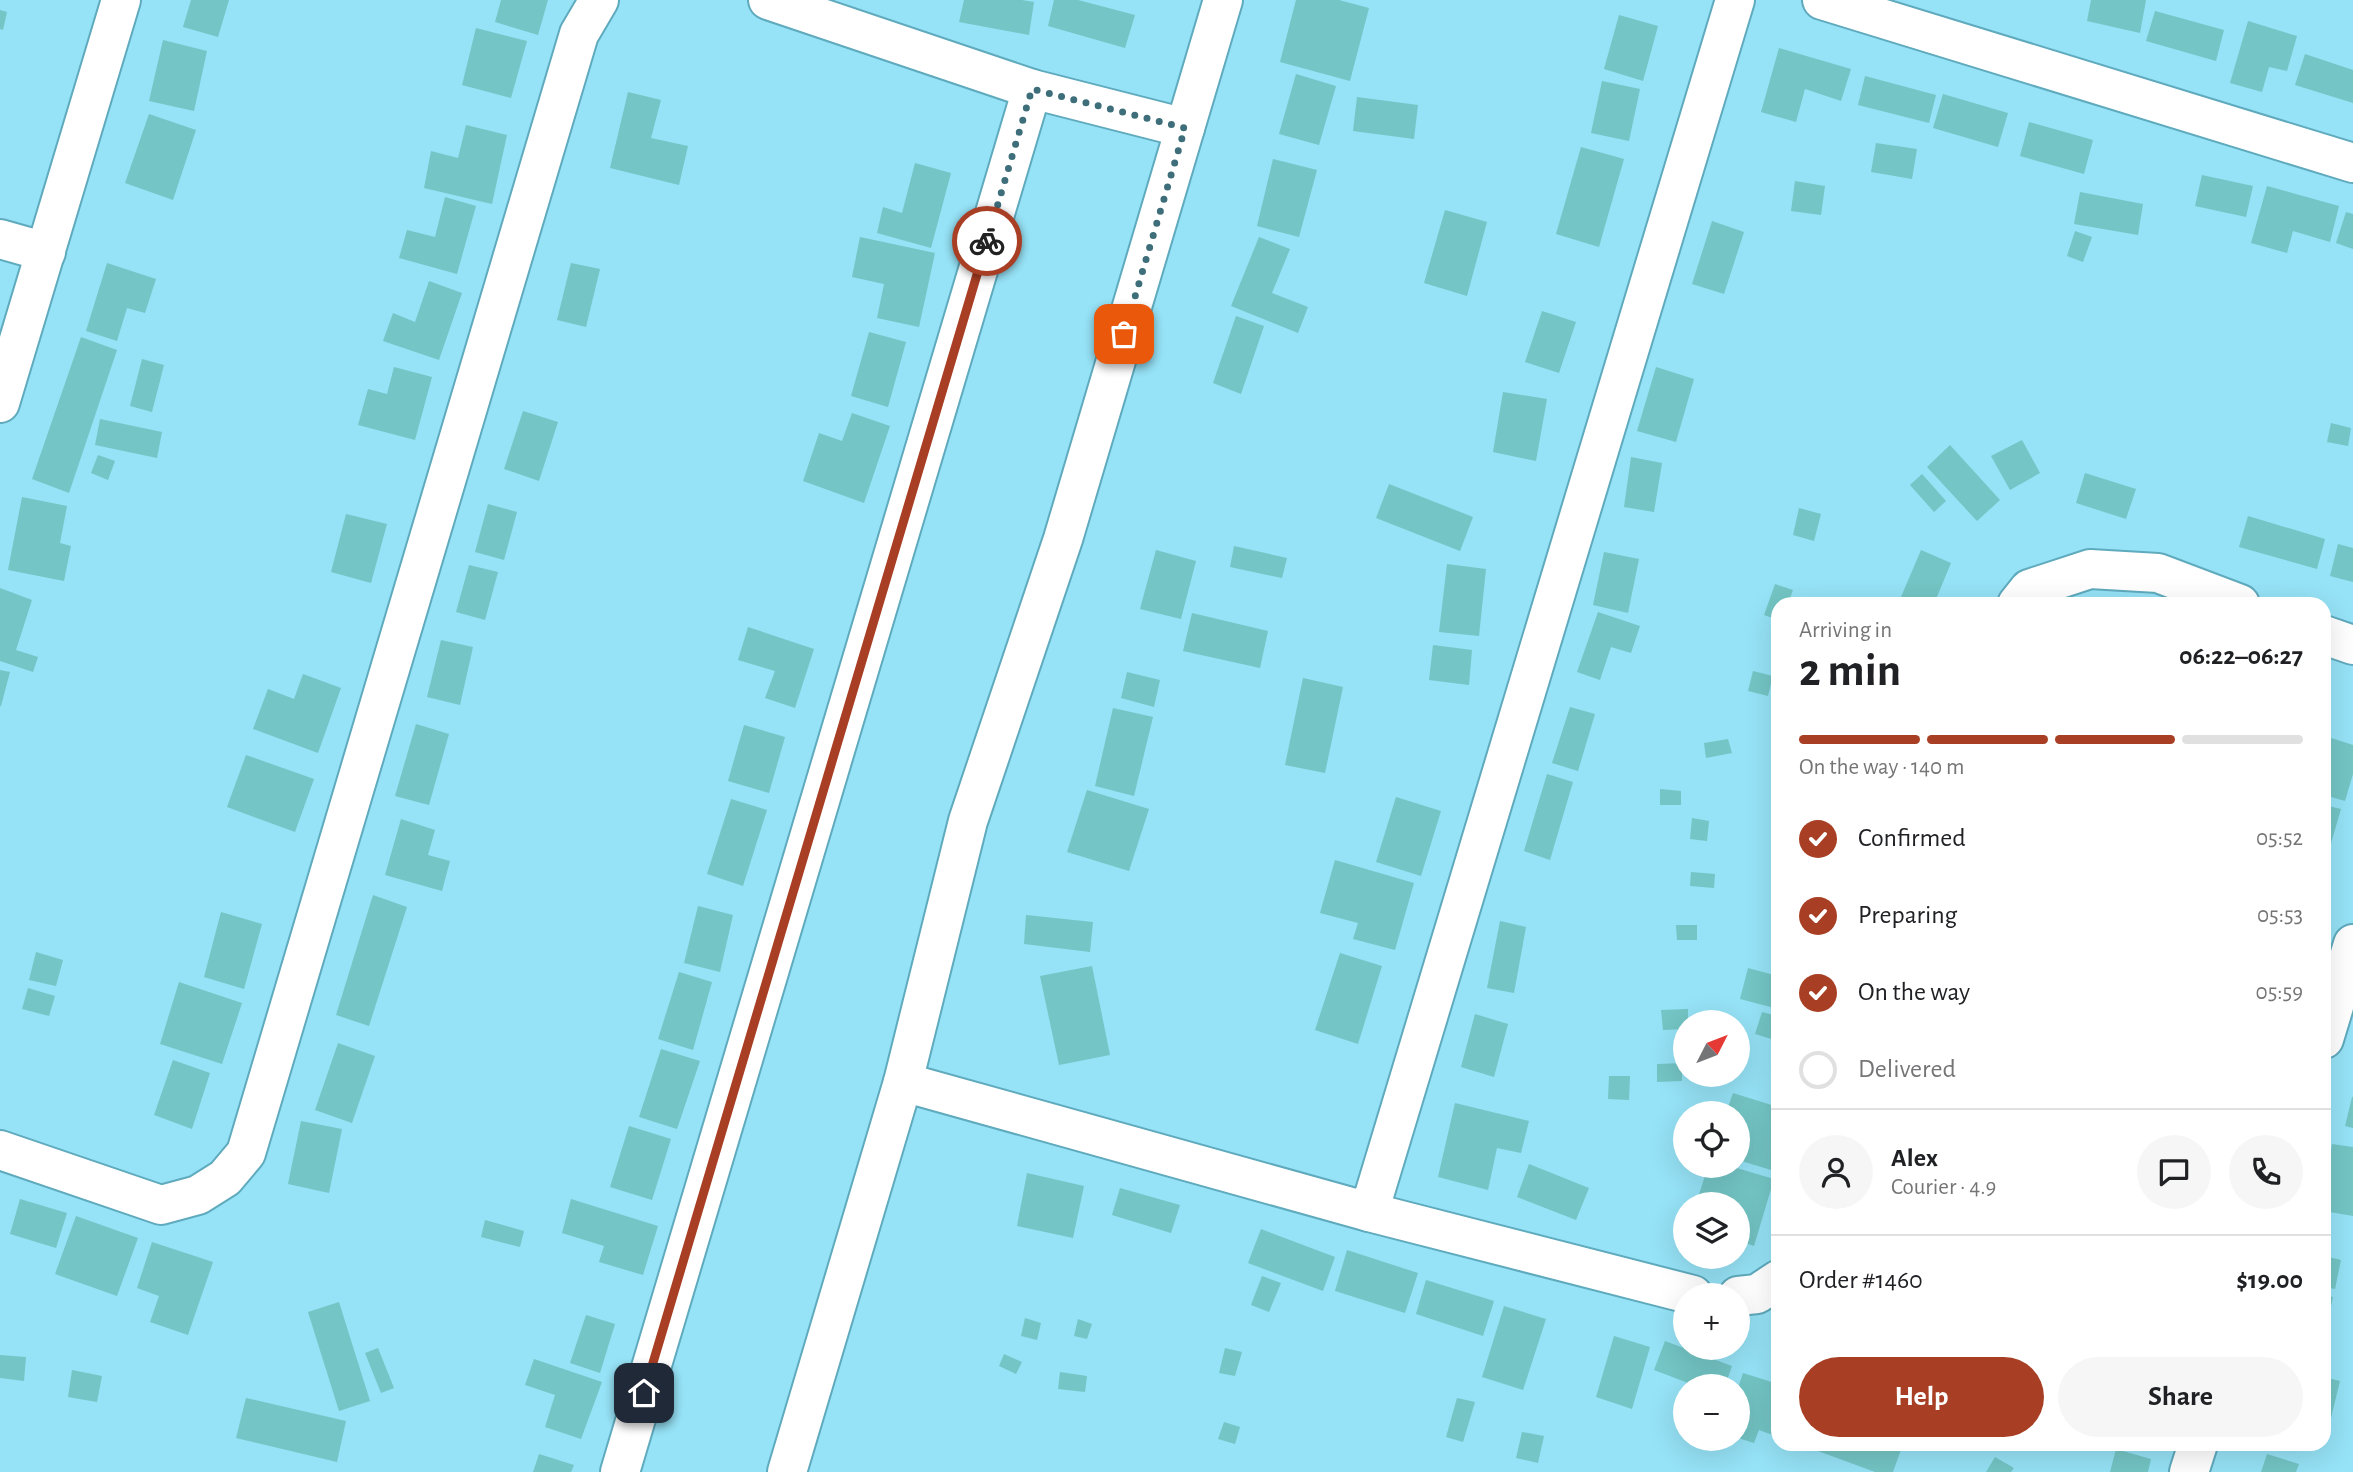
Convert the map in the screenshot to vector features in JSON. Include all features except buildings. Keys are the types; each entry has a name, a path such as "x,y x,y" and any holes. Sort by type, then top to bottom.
{"street":[{"path":"0,403 121,0"},
{"path":"0,1150 161,1205 198,1195 225,1178 246,1153 579,34 599,0"},
{"path":"768,0 1032,89 1185,128"},
{"path":"787,1472 903,1082 968,821 1063,539 1223,0"},
{"path":"1369,1212 1735,0"},
{"path":"1822,0 2353,163"},
{"path":"620,1472 1032,89"},
{"path":"0,239 46,252"},
{"path":"2023,597 2029,589 2090,569 2158,573 2221,597"},
{"path":"2331,637 2353,645"},
{"path":"2331,1016 2353,944"},
{"path":"903,1082 1369,1212 1673,1290"},
{"path":"1750,1294 1771,1284"},
{"path":"2189,1472 2196,1451"}],"way so far":[{"path":"987,241 1032,89 1185,128 1124,334"}],"route":[{"path":"644,1393 987,241"}]}
